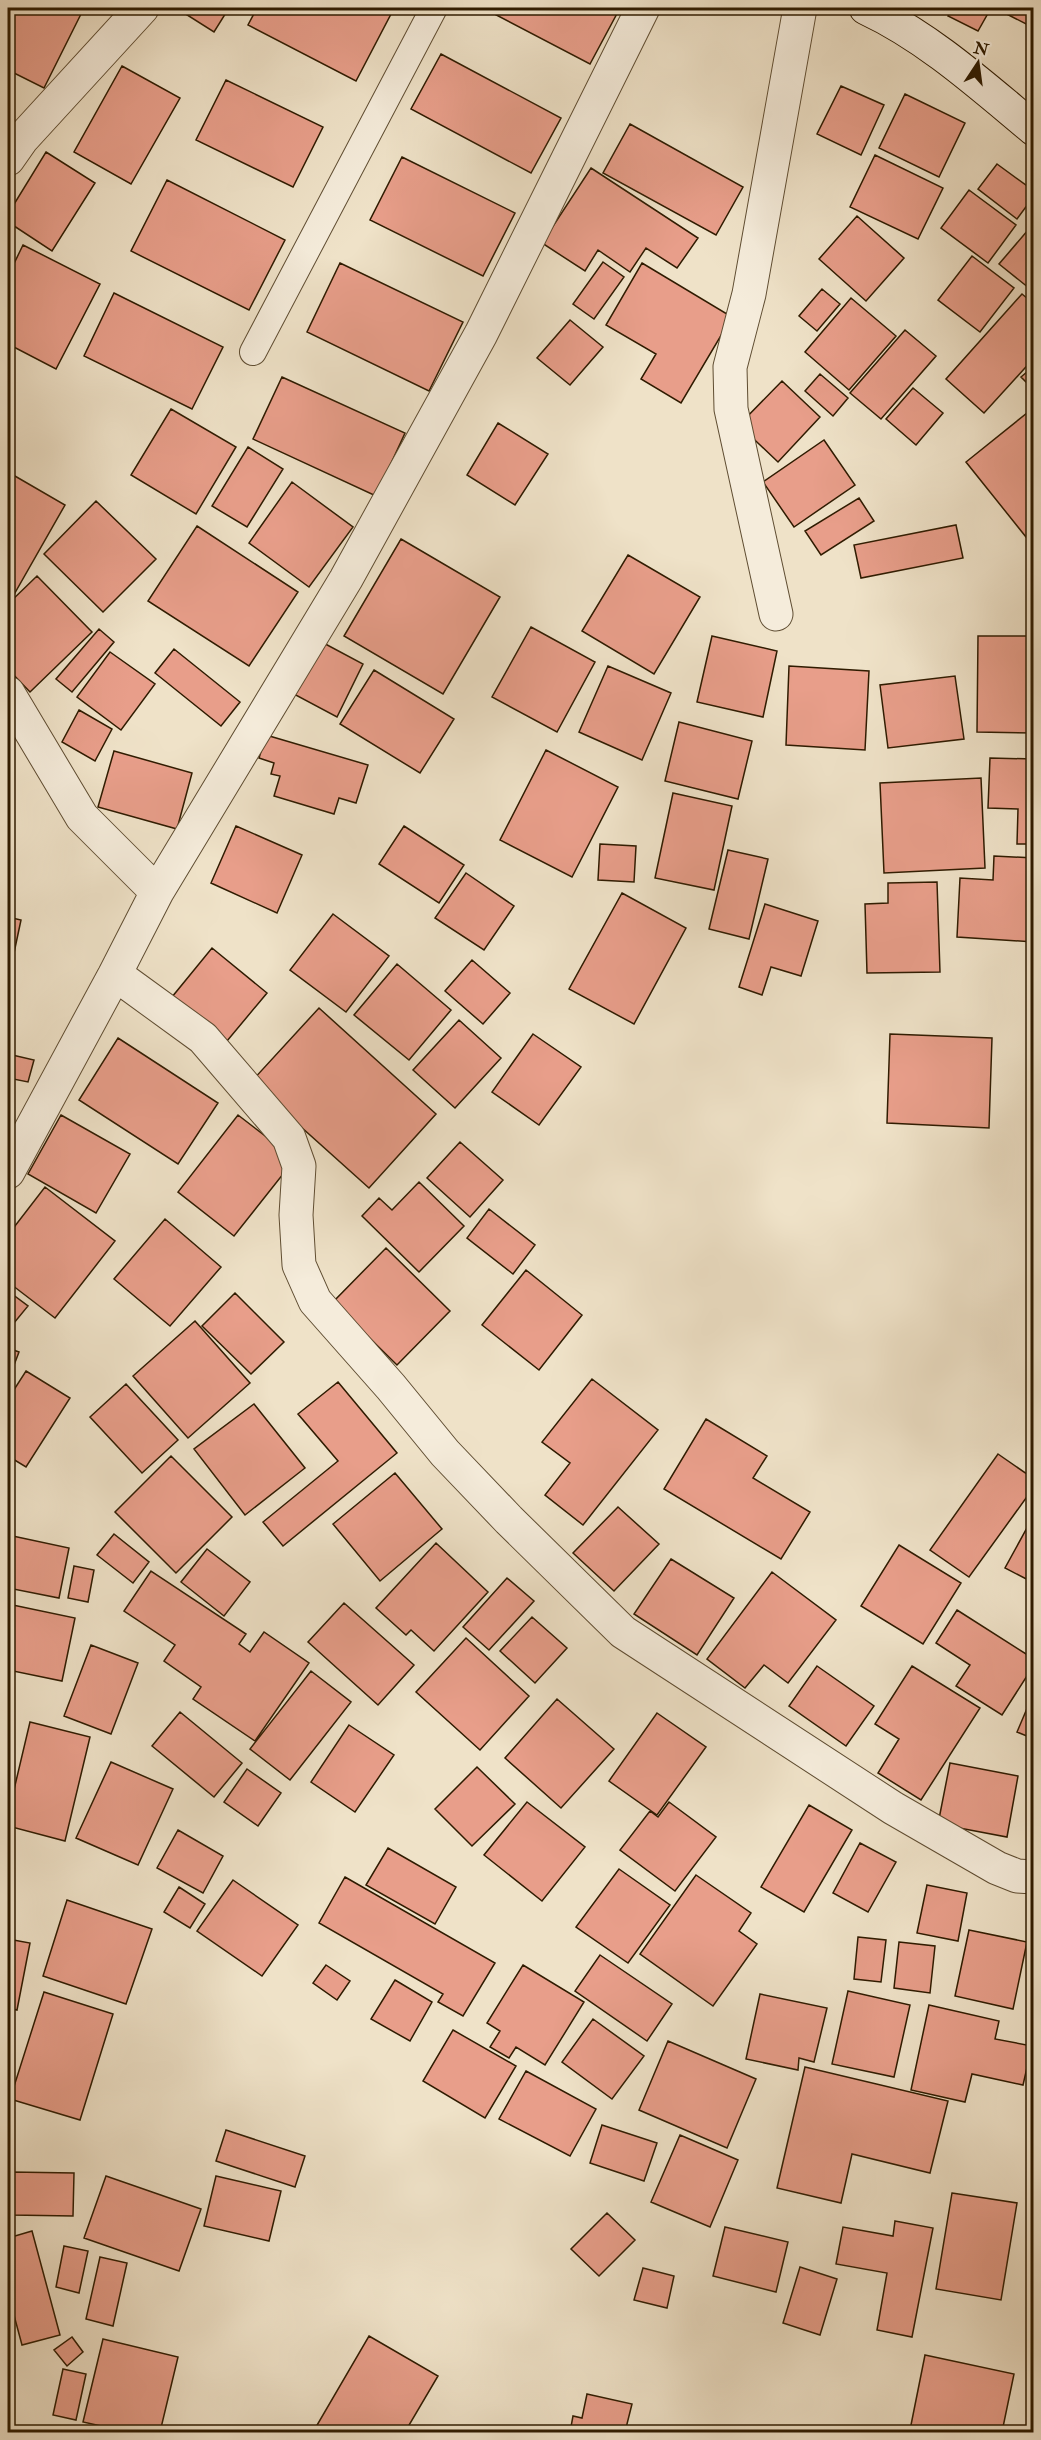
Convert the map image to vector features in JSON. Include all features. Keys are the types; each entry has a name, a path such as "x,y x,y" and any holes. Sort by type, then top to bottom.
{"street":[{"path":"8,159 22,139 142,8"},
{"path":"8,1172 158,892 346,579 475,344 643,8"},
{"path":"776,614 731,409 730,367 749,294 800,8"},
{"path":"866,8 880,14 956,64 1034,129"},
{"path":"8,693 82,817 158,892"},
{"path":"116,974 203,1038 290,1138 299,1166 296,1215 299,1264 315,1301 391,1387 445,1453 509,1520 623,1632 893,1808 997,1868 1017,1876 1034,1877"}],"lane":[{"path":"253,352 434,8"}],"building":[{"path":"8,8 84,8 44,88 8,70"},
{"path":"187,8 229,8 214,32 184,13"},
{"path":"257,8 379,8 391,14 356,81 248,25"},
{"path":"483,8 620,8 590,64"},
{"path":"953,8 991,8 978,31 948,16"},
{"path":"995,8 1034,8 1034,28"},
{"path":"441,54 561,118 531,173 411,109"},
{"path":"122,66 180,98 131,184 74,152"},
{"path":"226,80 323,127 293,187 196,140"},
{"path":"841,86 884,105 861,155 817,134"},
{"path":"905,94 965,123 939,177 879,148"},
{"path":"630,124 743,187 716,235 603,173"},
{"path":"46,152 95,183 52,251 8,222 8,214"},
{"path":"875,155 943,188 918,239 850,207"},
{"path":"402,157 515,213 483,276 370,220"},
{"path":"997,164 1034,191 1034,196 1017,219 978,189"},
{"path":"591,168 698,238 677,268 646,248 630,272 598,250 585,271 542,243"},
{"path":"167,180 285,240 249,310 131,251"},
{"path":"969,190 1016,225 988,263 941,228"},
{"path":"857,216 904,258 866,301 819,259"},
{"path":"1034,223 1034,292 999,264"},
{"path":"23,245 100,284 56,369 8,344 8,276"},
{"path":"972,256 1014,288 980,332 938,300"},
{"path":"603,262 624,277 594,319 573,304"},
{"path":"340,263 463,322 429,391 307,332"},
{"path":"642,263 732,317 681,403 641,379 656,354 606,325"},
{"path":"822,289 840,304 817,331 799,316"},
{"path":"114,293 223,347 192,409 84,356"},
{"path":"1022,294 1034,304 1034,358 984,413 946,379"},
{"path":"851,298 896,336 849,390 805,352"},
{"path":"570,320 603,347 570,385 537,358"},
{"path":"905,330 936,356 881,419 850,393"},
{"path":"1034,366 1034,390 1021,377"},
{"path":"820,374 848,398 833,416 805,391"},
{"path":"282,377 405,433 376,496 253,439"},
{"path":"782,381 820,417 778,462 739,425"},
{"path":"913,388 943,413 916,445 886,419"},
{"path":"171,409 236,447 196,514 131,475"},
{"path":"1027,413 1034,421 1034,547 966,462"},
{"path":"498,423 548,454 515,505 467,475"},
{"path":"824,440 855,485 794,527 763,482"},
{"path":"248,447 283,469 247,527 212,506"},
{"path":"8,472 65,505 12,598 8,596"},
{"path":"292,482 353,527 309,587 249,543"},
{"path":"859,498 874,521 821,555 805,531"},
{"path":"96,501 156,559 103,612 44,554"},
{"path":"956,525 963,558 861,578 854,545"},
{"path":"197,526 298,592 249,666 148,601"},
{"path":"401,539 500,597 443,694 344,636"},
{"path":"628,555 700,597 654,674 582,631"},
{"path":"37,576 92,632 30,692 8,669 8,604"},
{"path":"531,627 595,662 557,732 492,697"},
{"path":"99,629 114,642 72,692 56,679"},
{"path":"712,636 777,651 763,717 697,702"},
{"path":"978,636 1034,636 1034,733 977,732"},
{"path":"316,639 363,664 337,717 290,692"},
{"path":"174,649 240,702 221,726 155,673"},
{"path":"110,652 155,684 121,730 77,697"},
{"path":"608,666 671,693 642,760 579,732"},
{"path":"789,666 869,671 865,750 786,745"},
{"path":"374,670 454,719 420,773 340,724"},
{"path":"955,676 964,739 888,748 880,685"},
{"path":"79,710 112,729 95,761 62,742"},
{"path":"679,722 752,741 738,799 665,781"},
{"path":"266,735 368,765 356,803 339,798 334,814 274,796 280,776 271,774 274,763 259,758"},
{"path":"546,750 618,787 572,877 500,840"},
{"path":"114,751 192,773 177,829 98,807"},
{"path":"990,758 1034,759 1034,844 1017,844 1018,809 988,808"},
{"path":"981,778 985,868 884,873 880,783"},
{"path":"673,793 732,806 714,890 655,878"},
{"path":"236,826 302,855 277,913 211,883"},
{"path":"404,826 464,865 439,903 379,864"},
{"path":"600,844 636,846 634,882 598,880"},
{"path":"728,850 768,859 749,939 709,929"},
{"path":"994,856 1034,858 1034,942 957,937 960,878 993,880"},
{"path":"466,873 514,906 484,950 435,918"},
{"path":"937,882 940,972 867,973 865,904 888,903 888,883"},
{"path":"622,893 686,928 634,1024 569,989"},
{"path":"765,904 818,921 801,976 771,967 762,995 739,987"},
{"path":"333,914 389,956 346,1012 290,970"},
{"path":"8,917 21,920 11,967 8,966"},
{"path":"212,948 267,993 227,1041 172,997"},
{"path":"472,960 510,993 483,1024 445,991"},
{"path":"397,964 451,1010 409,1060 354,1015"},
{"path":"319,1008 436,1114 369,1188 251,1082"},
{"path":"459,1020 501,1058 455,1108 413,1070"},
{"path":"533,1034 581,1067 539,1125 492,1092"},
{"path":"890,1034 992,1038 989,1128 887,1123"},
{"path":"118,1038 218,1103 178,1164 79,1100"},
{"path":"8,1054 34,1060 28,1082 8,1078"},
{"path":"61,1115 130,1154 96,1213 28,1174"},
{"path":"238,1115 295,1159 234,1236 178,1192"},
{"path":"460,1142 503,1180 470,1217 427,1178"},
{"path":"419,1182 464,1226 419,1272 362,1216 379,1198 392,1210"},
{"path":"45,1187 115,1241 55,1318 8,1282 8,1235"},
{"path":"489,1209 535,1245 513,1274 467,1238"},
{"path":"165,1219 221,1267 170,1326 114,1279"},
{"path":"386,1248 450,1311 397,1365 333,1302"},
{"path":"526,1270 582,1315 539,1370 482,1325"},
{"path":"8,1291 28,1306 14,1323 8,1318"},
{"path":"235,1293 284,1342 251,1374 202,1326"},
{"path":"195,1321 250,1383 188,1438 133,1376"},
{"path":"8,1348 19,1352 8,1381"},
{"path":"26,1371 70,1398 26,1467 8,1456 8,1399"},
{"path":"592,1379 658,1430 583,1525 545,1495 570,1463 542,1442"},
{"path":"338,1382 397,1453 283,1546 263,1522 338,1461 298,1414"},
{"path":"126,1384 178,1440 142,1473 90,1417"},
{"path":"254,1404 305,1468 245,1515 194,1449"},
{"path":"706,1419 767,1456 753,1478 810,1512 781,1559 664,1489"},
{"path":"998,1454 1034,1479 1034,1487 969,1577 930,1550"},
{"path":"171,1456 232,1517 176,1573 115,1512"},
{"path":"395,1473 442,1529 380,1581 333,1524"},
{"path":"618,1507 659,1544 614,1591 573,1553"},
{"path":"1034,1515 1034,1583 1005,1568"},
{"path":"114,1534 149,1562 133,1583 97,1555"},
{"path":"8,1535 69,1548 59,1598 8,1588"},
{"path":"436,1543 488,1592 434,1651 411,1630 406,1635 376,1608"},
{"path":"899,1545 961,1583 923,1644 861,1606"},
{"path":"207,1549 250,1582 224,1616 181,1582"},
{"path":"671,1559 734,1598 697,1655 634,1614"},
{"path":"74,1566 94,1570 88,1602 68,1598"},
{"path":"151,1571 246,1634 239,1644 250,1652 264,1632 309,1663 255,1741 193,1699 201,1687 164,1661 175,1645 124,1611"},
{"path":"772,1572 836,1620 788,1683 764,1665 745,1688 707,1659"},
{"path":"507,1578 534,1601 489,1650 463,1627"},
{"path":"344,1603 414,1665 378,1705 308,1642"},
{"path":"8,1604 75,1618 62,1681 8,1670"},
{"path":"957,1610 1034,1659 1034,1665 1002,1715 956,1686 970,1665 936,1643"},
{"path":"532,1617 567,1648 535,1683 500,1651"},
{"path":"466,1638 529,1696 480,1750 416,1692"},
{"path":"91,1645 138,1663 111,1734 64,1716"},
{"path":"817,1666 874,1706 846,1746 789,1706"},
{"path":"912,1666 980,1708 921,1800 878,1773 899,1739 875,1724"},
{"path":"311,1671 351,1702 290,1780 250,1749"},
{"path":"1034,1692 1034,1739 1017,1732"},
{"path":"557,1699 614,1749 561,1808 505,1758"},
{"path":"180,1712 242,1763 214,1797 152,1746"},
{"path":"657,1713 706,1747 657,1815 609,1781"},
{"path":"30,1722 90,1737 65,1841 8,1826 8,1815"},
{"path":"349,1725 394,1755 355,1812 311,1782"},
{"path":"111,1762 173,1789 138,1865 76,1838"},
{"path":"950,1763 1018,1776 1007,1837 938,1824"},
{"path":"477,1767 515,1804 472,1846 435,1809"},
{"path":"247,1769 281,1793 258,1826 224,1802"},
{"path":"527,1802 585,1847 542,1901 484,1855"},
{"path":"669,1802 716,1837 675,1891 620,1850 650,1811 658,1817"},
{"path":"809,1805 852,1830 804,1912 761,1887"},
{"path":"178,1830 223,1856 203,1893 157,1868"},
{"path":"860,1843 896,1862 868,1912 833,1893"},
{"path":"388,1848 456,1887 435,1924 366,1885"},
{"path":"619,1869 670,1905 628,1963 576,1927"},
{"path":"696,1875 751,1913 739,1931 757,1944 713,2006 640,1954"},
{"path":"345,1877 495,1963 463,2016 438,2002 443,1994 319,1923"},
{"path":"233,1880 298,1925 262,1976 197,1931"},
{"path":"927,1885 967,1893 958,1941 917,1933"},
{"path":"179,1887 205,1904 190,1928 164,1912"},
{"path":"67,1900 152,1929 126,2004 43,1976"},
{"path":"969,1930 1027,1942 1013,2009 955,1996"},
{"path":"858,1937 886,1940 881,1982 854,1979"},
{"path":"8,1939 30,1943 17,2010 8,2008"},
{"path":"899,1942 935,1946 930,1993 894,1988"},
{"path":"600,1955 672,2004 647,2041 575,1991"},
{"path":"326,1965 350,1981 337,2000 313,1983"},
{"path":"523,1965 584,2002 545,2065 516,2047 509,2058 490,2047 500,2031 487,2023"},
{"path":"395,1980 432,2002 410,2041 371,2019"},
{"path":"848,1991 910,2005 894,2077 832,2064"},
{"path":"44,1992 113,2014 80,2120 10,2099"},
{"path":"760,1994 827,2008 814,2062 799,2058 798,2070 746,2059"},
{"path":"929,2005 999,2021 995,2039 1032,2046 1023,2085 972,2074 965,2102 911,2090"},
{"path":"593,2019 644,2056 612,2099 562,2062"},
{"path":"453,2030 516,2066 485,2118 423,2081"},
{"path":"668,2041 756,2079 727,2148 639,2110"},
{"path":"805,2067 948,2101 930,2173 852,2154 841,2203 777,2188"},
{"path":"526,2071 596,2109 570,2156 499,2119"},
{"path":"602,2125 657,2143 644,2181 590,2163"},
{"path":"226,2130 305,2156 295,2187 216,2161"},
{"path":"680,2135 738,2160 710,2227 651,2202"},
{"path":"11,2172 74,2173 73,2216 11,2215"},
{"path":"106,2176 201,2209 179,2271 84,2238"},
{"path":"216,2176 281,2191 269,2241 204,2226"},
{"path":"952,2193 1017,2203 1001,2300 936,2289"},
{"path":"607,2213 635,2240 599,2276 571,2249"},
{"path":"895,2221 933,2228 912,2337 877,2330 887,2273 836,2264 843,2227 893,2236"},
{"path":"725,2227 788,2242 776,2292 713,2276"},
{"path":"32,2231 60,2335 22,2345 8,2293 8,2238"},
{"path":"64,2246 88,2251 79,2293 56,2287"},
{"path":"100,2257 127,2263 113,2326 86,2319"},
{"path":"800,2267 837,2279 820,2335 783,2323"},
{"path":"643,2268 674,2276 667,2308 634,2300"},
{"path":"369,2336 438,2376 405,2432 313,2432"},
{"path":"72,2337 83,2352 67,2366 54,2350"},
{"path":"103,2339 178,2357 160,2432 128,2432 83,2422"},
{"path":"925,2355 1014,2374 1002,2432 910,2430"},
{"path":"63,2369 86,2374 76,2420 53,2415"},
{"path":"587,2394 632,2404 625,2432 570,2432 573,2416 582,2418"}]}
